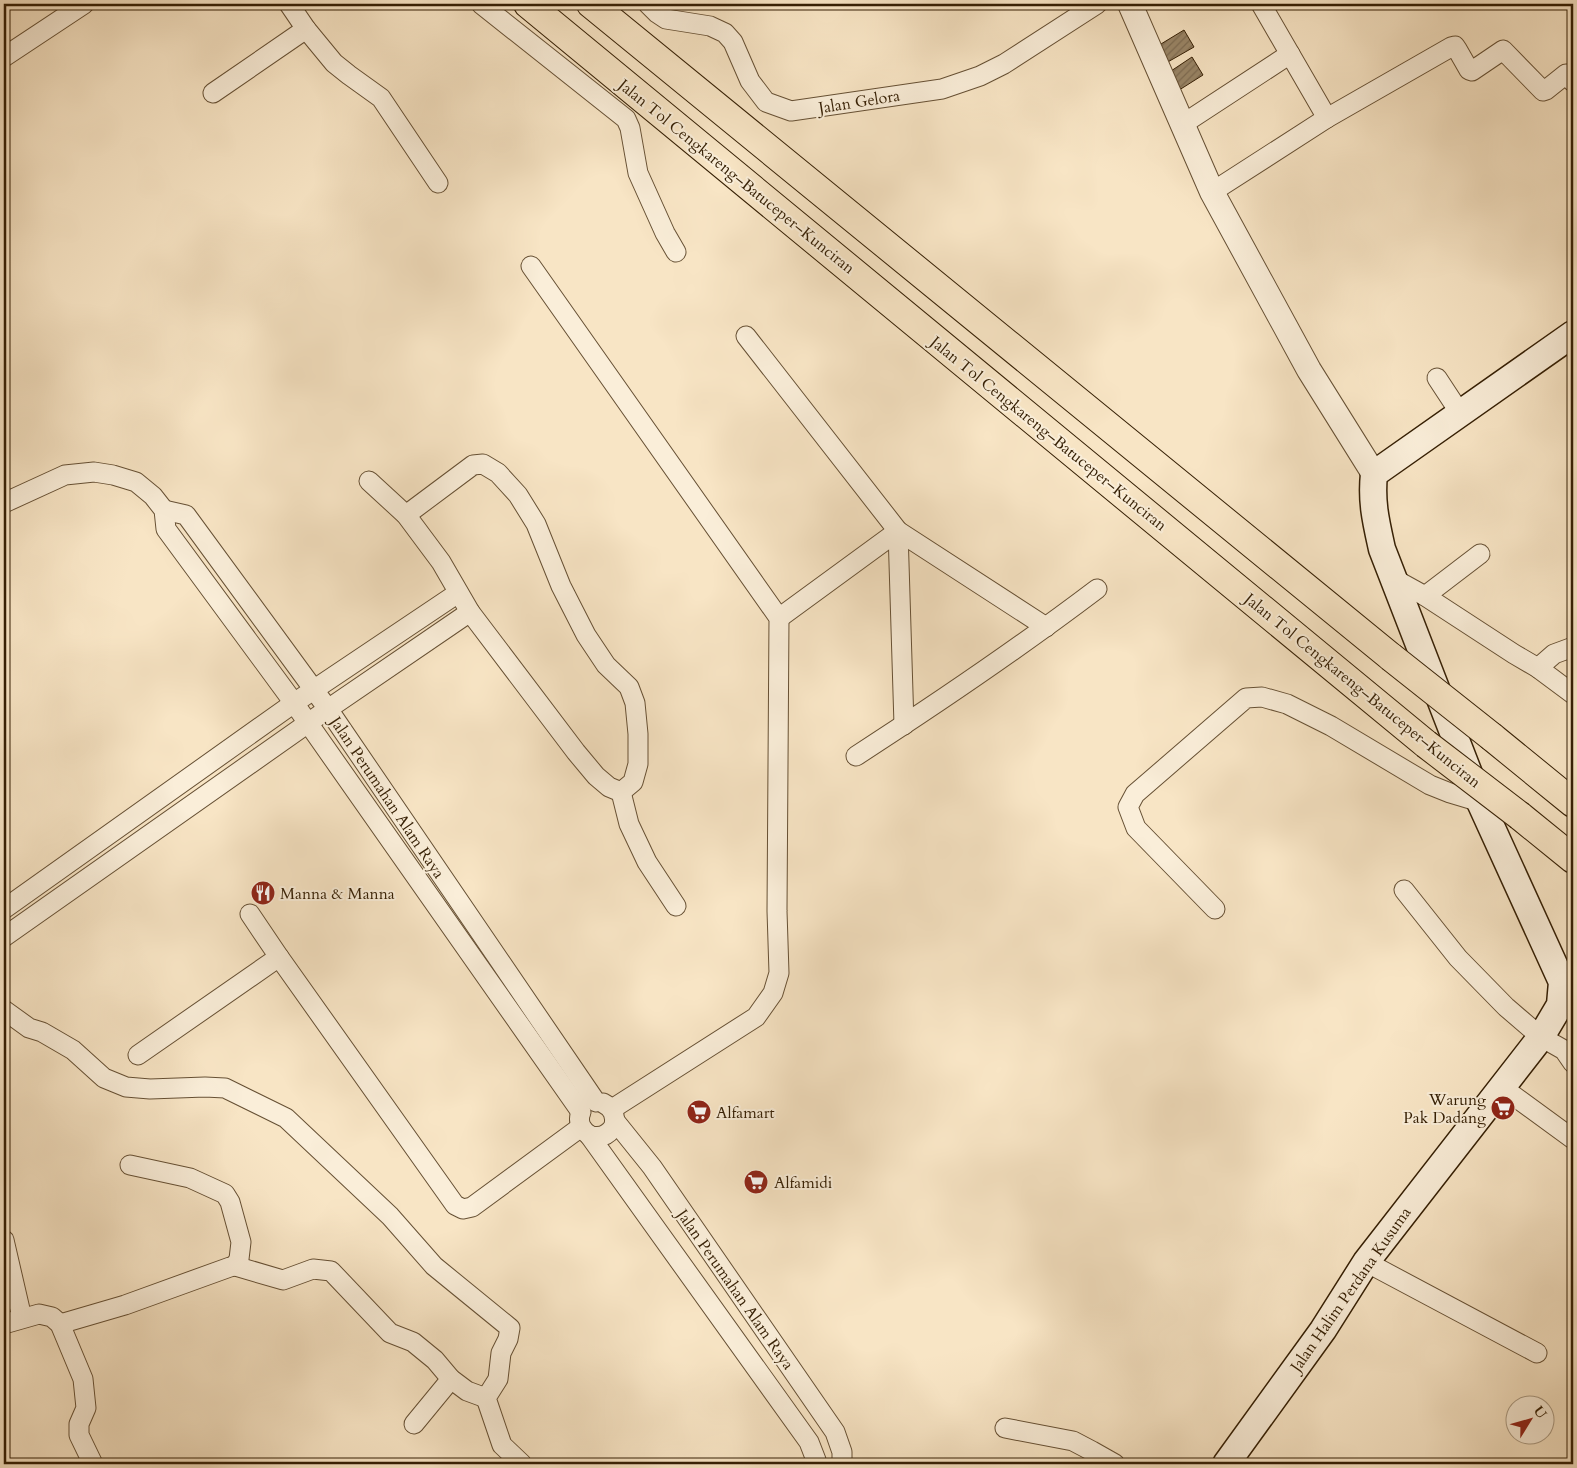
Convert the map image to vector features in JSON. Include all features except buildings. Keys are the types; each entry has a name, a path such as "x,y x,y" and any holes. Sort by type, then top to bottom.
{"highway":[{"name":"Jalan Tol Cengkareng–Batuceper–Kunciran","path":"528,4 1426,744 1573,859"},
{"path":"591,4 1573,803"}],"main road":[{"path":"1374,474 1573,334"},
{"name":"Jalan Halim Perdana Kusuma","path":"1226,1464 1323,1330 1366,1262 1541,1037 1560,1005 1568,978 1480,802 1396,580 1382,549 1373,510 1374,474"}],"street":[{"path":"4,57 84,4"},
{"path":"289,4 306,29 334,63 381,98 438,183"},
{"path":"481,4 626,119 638,172 665,233 676,252"},
{"name":"Jalan Gelora","path":"648,4 666,19 710,26 725,34 733,42 750,81 766,102 791,111 942,89 1004,64 1097,4"},
{"path":"1130,4 1212,192 1309,370 1374,474"},
{"path":"1261,4 1328,118"},
{"path":"213,93 306,29"},
{"path":"1212,192 1328,118 1454,46 1469,70 1472,71 1503,50 1542,91 1566,74 1573,82"},
{"path":"1183,124 1290,54"},
{"path":"250,914 455,1205 463,1209 472,1208 596,1118 756,1017 773,993 779,973 777,911 779,618 531,266"},
{"path":"746,336 898,531 1046,627"},
{"path":"1437,378 1460,413"},
{"path":"406,515 473,464 483,464 498,472 518,495 536,524 561,586 586,635 606,664 629,687 635,703 638,734 636,773 632,782 621,792"},
{"name":"Jalan Perumahan Alam Raya","path":"4,503 65,475 94,472 136,482 153,496 164,510 166,529 596,1118 657,1175 835,1432 842,1452 842,1464"},
{"path":"368,481 406,515 441,562 470,612 591,770 609,787 621,792"},
{"name":"Jalan Perumahan Alam Raya","path":"164,510 186,515 328,710 809,1442 816,1464"},
{"path":"779,618 898,531"},
{"path":"898,531 904,725"},
{"path":"1425,596 1480,554"},
{"path":"1396,580 1425,596 1538,668 1573,694"},
{"path":"856,756 904,725 1097,590"},
{"path":"4,908 294,703 458,593"},
{"path":"4,937 308,723 470,612"},
{"path":"1538,668 1554,654 1573,647"},
{"path":"1215,909 1136,828 1128,807 1135,794 1246,698 1262,697 1287,704 1331,726 1430,785 1480,802"},
{"path":"621,792 629,824 647,862 676,906"},
{"path":"1404,890 1458,958 1506,1007 1541,1037 1570,1055"},
{"path":"138,1055 279,957"},
{"path":"4,1010 29,1028 42,1032 73,1050 104,1078 126,1087 150,1089 224,1088 286,1118 390,1216 434,1266 510,1328 504,1346 498,1379 486,1398"},
{"path":"1503,1088 1573,1139"},
{"path":"130,1165 190,1178 225,1194 230,1202 241,1242 239,1259 235,1266"},
{"path":"4,1240 22,1318"},
{"path":"1366,1262 1537,1353"},
{"path":"60,1324 235,1266 284,1280 312,1270 331,1271 390,1333 414,1342 435,1360 451,1379 467,1391 486,1398"},
{"path":"4,1324 39,1314 52,1317 60,1324 83,1379 86,1408 79,1424 79,1435 92,1464"},
{"path":"414,1424 451,1379"},
{"path":"486,1398 502,1445 522,1464"},
{"path":"1005,1428 1073,1442 1092,1450 1115,1464"},
{"path":"809,1442 835,1432"}],"place":[{"name":"Manna & Manna","path":"263,893"},
{"name":"Warung Pak Dadang","path":"1503,1108"},
{"name":"Alfamart","path":"699,1112"},
{"name":"Alfamidi","path":"756,1182"}]}
